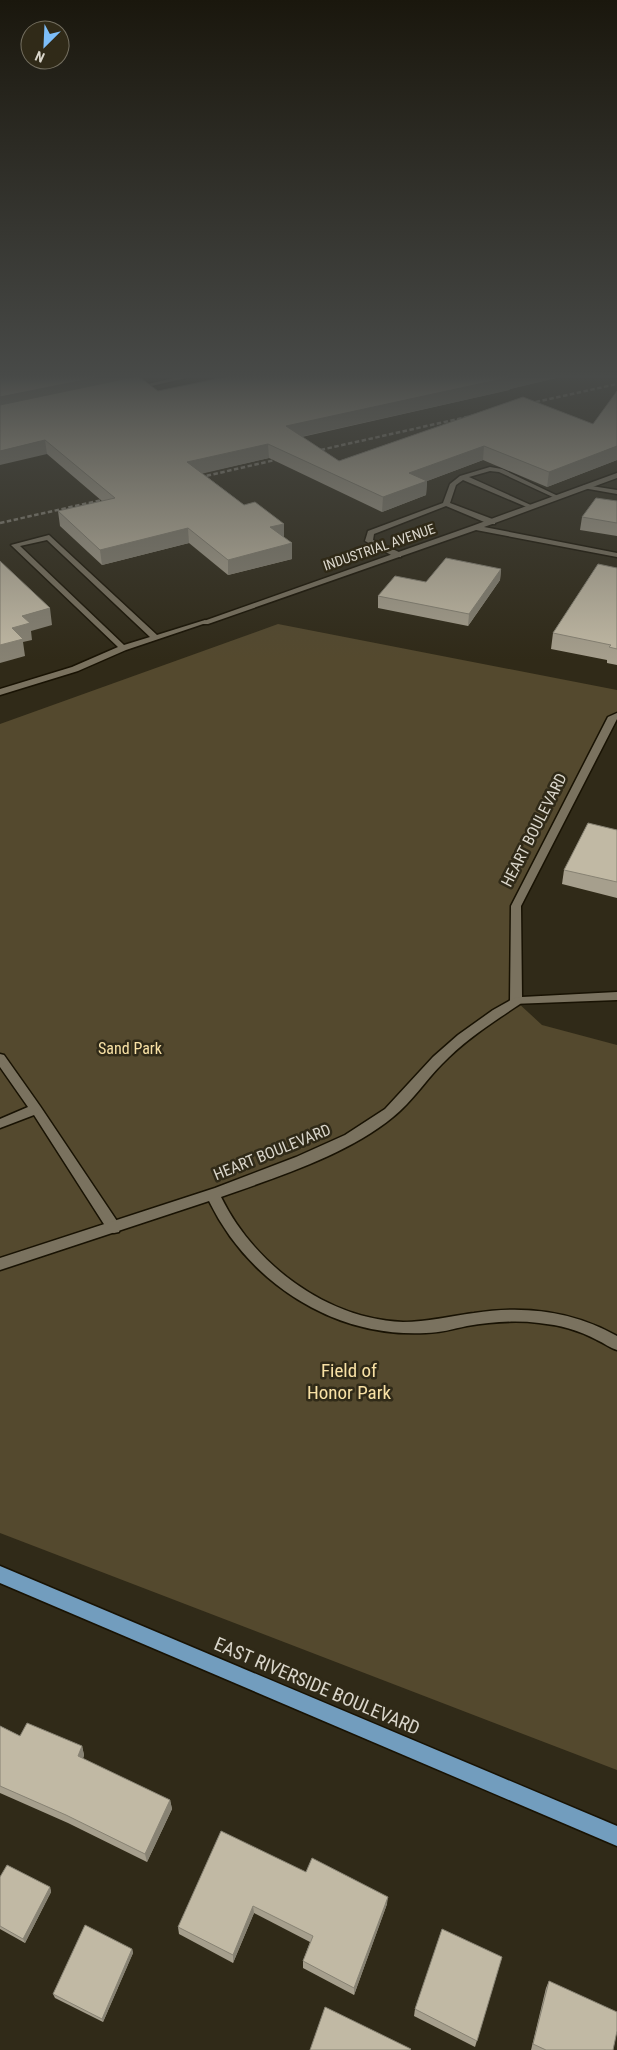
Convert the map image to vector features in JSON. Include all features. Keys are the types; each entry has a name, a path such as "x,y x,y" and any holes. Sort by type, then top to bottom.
{"main road":[{"name":"EAST RIVERSIDE BOULEVARD","path":"0,1574 617,1836"}],"street":[{"name":"INDUSTRIAL AVENUE","path":"205,622 492,522 617,475"},
{"path":"475,528 617,555"},
{"name":"HEART BOULEVARD","path":"0,1264 213,1195 289,1166 338,1144 382,1119 419,1082 445,1052 476,1026 516,1001"},
{"path":"213,1195 229,1226 258,1260 288,1287 327,1310 358,1321 393,1328 428,1327 489,1317 530,1315 568,1322 606,1336 617,1344"}],"lane":[{"path":"446,504 453,484 462,477 490,469 500,470 557,497"},
{"path":"462,477 531,507"},
{"path":"586,487 617,492"},
{"path":"398,555 369,541 371,533 446,504 492,522"},
{"path":"123,648 15,546 49,537 156,638"},
{"path":"0,692 75,669 123,648 205,622"},
{"name":"HEART BOULEVARD","path":"617,716 612,717 516,906 516,1001 617,996"},
{"path":"0,1058 114,1228"},
{"path":"0,1124 36,1109"}],"green space":[{"name":"Field of Honor Park","path":"278,624 617,690 617,716 516,906 516,1001 542,1025 617,1045 617,1770 0,1533 0,724"}],"building":[{"path":"80,469 196,469 244,505 255,502 284,524 270,527 292,543 228,560 188,528 100,550 58,511 115,498"},
{"path":"322,469 421,469 409,473 427,481 383,497"},
{"path":"541,469 558,469 549,472"},
{"path":"596,498 617,501 617,523 582,517"},
{"path":"446,558 501,569 469,614 378,596 395,576 426,582"},
{"path":"0,561 50,608 22,616 30,623 12,628 23,639 0,645"},
{"path":"598,564 617,568 617,649 609,647 611,645 553,633"},
{"path":"588,823 617,830 617,882 564,870"},
{"path":"27,1723 82,1746 78,1756 170,1800 145,1854 66,1815 0,1786 0,1726 20,1736"},
{"path":"221,1831 306,1872 312,1858 388,1897 354,1988 303,1961 313,1936 253,1906 233,1955 178,1927"},
{"path":"7,1865 50,1887 23,1939 0,1926 0,1877"},
{"path":"85,1925 132,1949 102,2019 53,1994"},
{"path":"442,1929 502,1957 477,2041 415,2009"},
{"path":"549,1981 617,2012 617,2031 613,2050 546,2050 533,2044"},
{"path":"325,2007 411,2049 310,2050"}],"railway":[{"path":"193,479 238,469"},
{"path":"0,523 115,497"}],"park label":[{"name":"Sand Park","path":"130,1048"}]}
